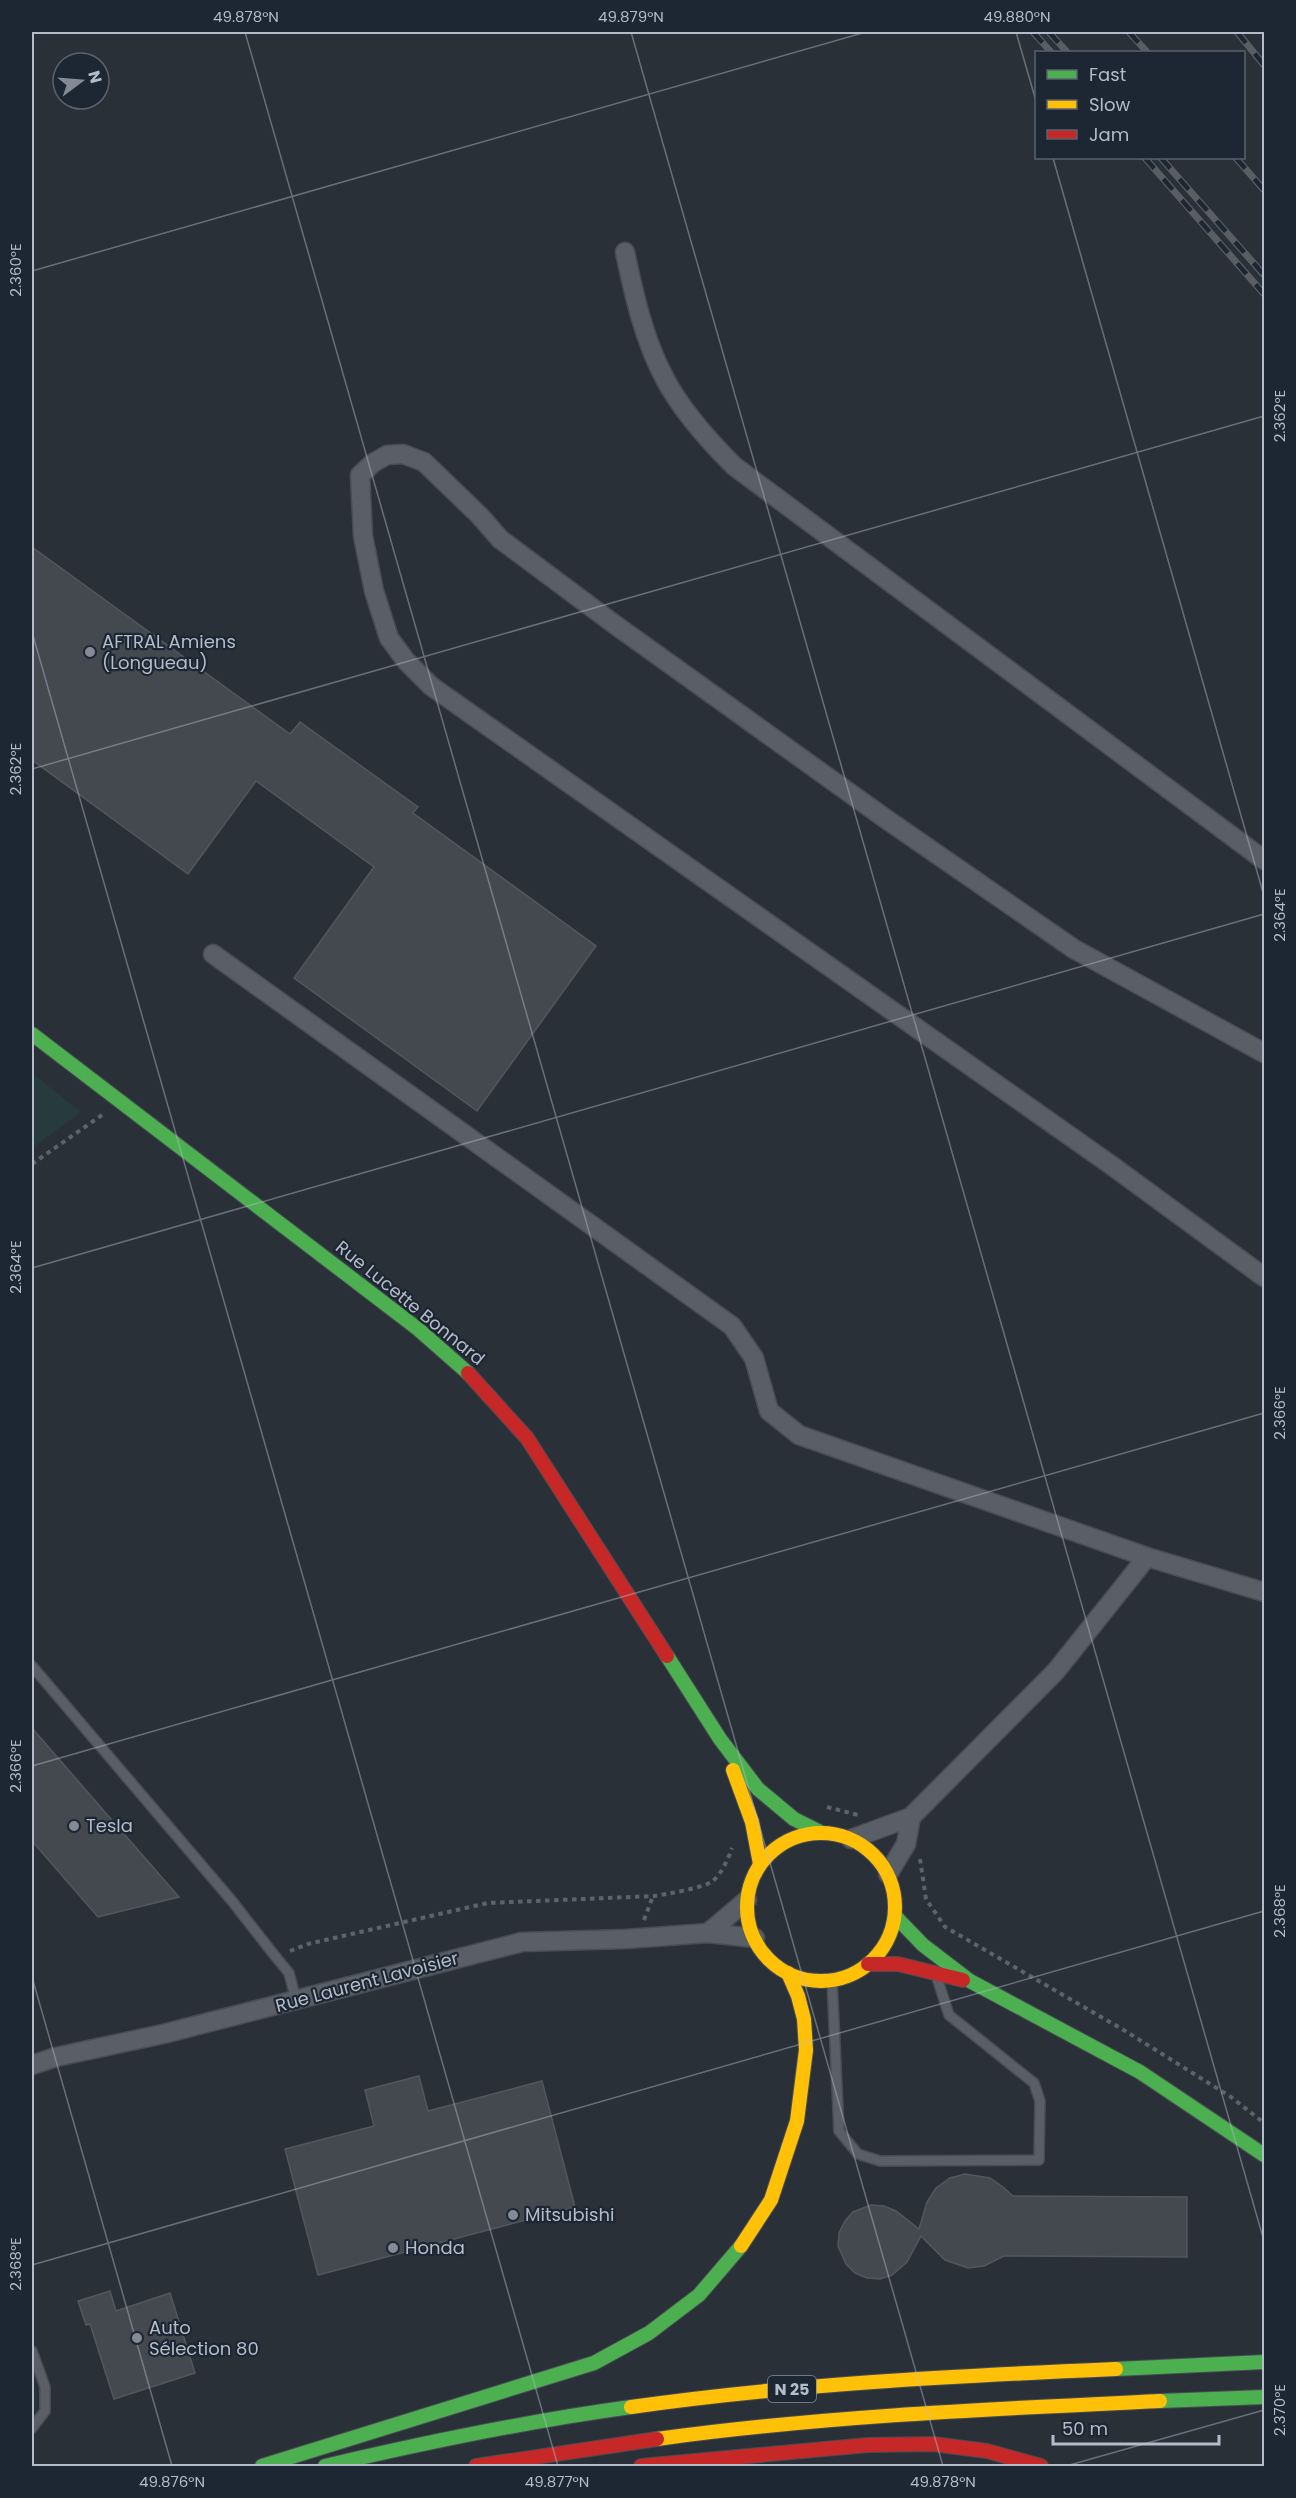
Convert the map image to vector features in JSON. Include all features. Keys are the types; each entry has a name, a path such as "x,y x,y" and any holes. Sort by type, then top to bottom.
{"main road":[{"name":"Rue Lucette Bonnard","path":"32,1034 418,1329 478,1381 527,1438 720,1740 758,1789 794,1819 820,1832"},
{"name":"Rue Lucette Bonnard","path":"720,1740 752,1822 760,1864"},
{"path":"820,1832 851,1839 866,1847 888,1874 894,1895 895,1916 886,1942 868,1964 857,1971 832,1980 810,1979 788,1973 763,1952 754,1938 748,1920 747,1900 752,1881 760,1864 776,1847 797,1836 820,1832"},
{"path":"895,1916 923,1945 970,1981 1140,2072 1264,2155"},
{"path":"868,1964 898,1964 936,1976 970,1981"},
{"path":"262,2466 594,2364 649,2333 699,2295 738,2250 771,2200 797,2121 806,2050 804,2019 798,1996 788,1973"},
{"name":"N 25","path":"326,2466 376,2453 566,2416 784,2389 1050,2371 1264,2362"},
{"name":"N 25","path":"476,2466 744,2428 939,2411 1264,2397"},
{"path":"641,2466 868,2445 933,2444 987,2451 1041,2466"}],"street":[{"path":"625,252 641,319 665,380 693,419 734,466 1264,860"},
{"path":"1264,1053 1074,949 886,819 614,624 500,538 424,462 403,454 387,455 368,466 360,475 363,536 374,591 389,638 406,661 431,686 1111,1165 1264,1277"},
{"path":"213,954 732,1326 754,1358 770,1411 799,1435 1147,1557 1264,1592"},
{"path":"851,1839 911,1817 1056,1671 1147,1557"},
{"path":"888,1874 906,1844 911,1817"},
{"path":"708,1933 747,1900"},
{"name":"Rue Laurent Lavoisier","path":"32,2065 56,2057 163,2034 522,1942 708,1933 754,1938"}],"lane":[{"path":"32,1666 276,1956 289,1973 296,2000"},
{"path":"832,1980 839,2132 858,2154 880,2161 1039,2160 1040,2101 1034,2083 949,2015 936,1976"},
{"path":"32,2351 45,2387 45,2411 32,2428"}],"path":[{"path":"32,1164 120,1102"},
{"path":"821,1806 850,1814 873,1816 886,1825"},
{"path":"276,1956 308,1944 488,1903 654,1896 675,1893 712,1881 726,1862 733,1845 752,1822"},
{"path":"906,1844 920,1859 927,1899 945,1927 976,1947 1122,2029 1231,2097 1264,2123"}],"green space":[{"path":"32,1073 81,1112 32,1148"}],"building":[{"path":"32,547 290,734 300,722 418,807 413,813 596,946 477,1111 294,978 374,867 256,781 188,874 32,760"},
{"name":"Tesla","path":"32,1728 179,1897 98,1917 32,1841"},
{"path":"419,2076 428,2111 542,2081 575,2207 318,2275 285,2149 374,2126 365,2090"},
{"path":"965,2174 990,2178 1013,2196 1187,2197 1187,2257 1004,2256 984,2266 968,2268 945,2260 921,2236 907,2262 892,2275 880,2279 867,2278 855,2273 846,2264 838,2246 839,2233 853,2212 871,2205 884,2206 896,2211 919,2229 927,2202 936,2188 950,2178"},
{"path":"110,2291 116,2311 170,2293 195,2373 114,2399 90,2324 86,2325 78,2301"}],"railway":[{"path":"1033,32 1050,51"},
{"path":"1049,32 1066,51"},
{"path":"1129,32 1146,51"},
{"path":"1237,32 1264,65"},
{"path":"1146,159 1264,294"},
{"path":"1162,159 1264,275"},
{"path":"1237,159 1264,190"}],"traffic: fast":[{"path":"32,1034 418,1329 468,1373"},
{"path":"667,1656 720,1739 758,1789 794,1819 820,1832"},
{"path":"895,1916 923,1945 970,1981 1140,2072 1264,2155"},
{"path":"262,2466 594,2363 649,2333 699,2295 741,2246"},
{"path":"1116,2369 1264,2362"},
{"path":"1160,2401 1264,2397"},
{"path":"325,2466 478,2433 631,2407"}],"traffic: slow":[{"path":"733,1770 752,1822 760,1864"},
{"path":"821,1833 849,1839 873,1855 889,1879 895,1907 889,1935 873,1959 849,1975 821,1981 793,1975 769,1959 753,1935 747,1907 753,1879 769,1855 793,1839 821,1833"},
{"path":"741,2246 771,2200 797,2121 806,2050 804,2019 798,1996 788,1973"},
{"path":"631,2407 812,2387 1116,2369"},
{"path":"657,2439 845,2419 1160,2401"}],"traffic: jam":[{"path":"468,1373 527,1438 667,1656"},
{"path":"868,1964 898,1964 963,1980"},
{"path":"476,2466 657,2439"},
{"path":"641,2466 868,2445 933,2444 987,2451 1041,2466"}],"place":[{"name":"AFTRAL Amiens (Longueau)","path":"90,652"},
{"name":"Tesla","path":"74,1826"},
{"name":"Mitsubishi","path":"513,2215"},
{"name":"Honda","path":"393,2248"},
{"name":"Auto Sélection 80","path":"137,2338"}]}
